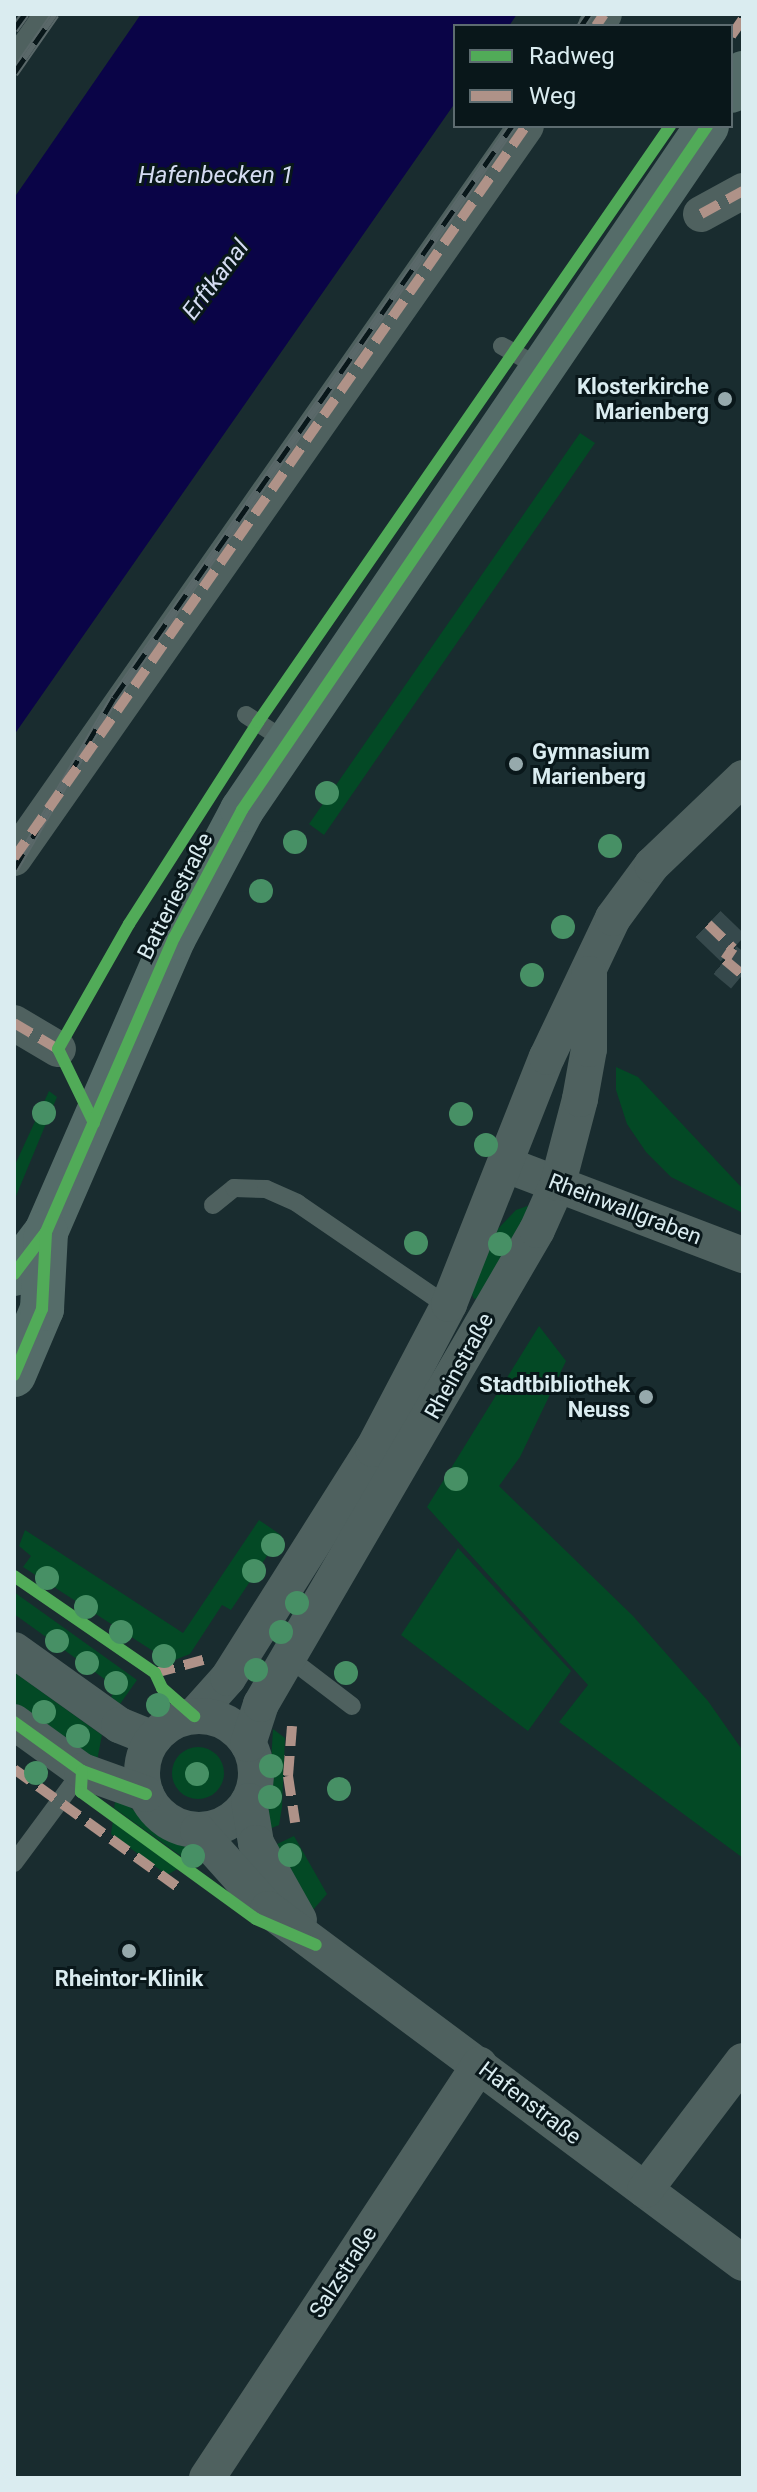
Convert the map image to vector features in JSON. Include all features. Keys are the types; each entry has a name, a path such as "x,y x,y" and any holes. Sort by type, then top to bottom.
{"main road":[{"name":"Batteriestraße","path":"14,1274 46,1232 174,938 286,741 706,128"},
{"name":"Batteriestraße","path":"14,1375 42,1309 46,1232"}],"street":[{"path":"14,858 525,128"},
{"path":"701,214 743,191"},
{"name":"Rheinstraße","path":"194,1716 228,1678 373,1449 449,1304 589,961 652,865 743,778"},
{"name":"Rheinstraße","path":"248,1744 261,1704 537,1230 558,1183 589,1049 589,961"},
{"path":"14,1023 58,1049"},
{"name":"Rheinwallgraben","path":"507,1165 743,1255"},
{"path":"14,1650 119,1725 153,1739"},
{"path":"146,1794 142,1775 153,1739 165,1728 194,1716 225,1722 248,1744"},
{"name":"Hafenstraße","path":"14,1722 82,1771 146,1794 166,1820 198,1831 242,1884 316,1945 743,2263"},
{"name":"Hafenstraße","path":"248,1744 257,1772 249,1801 250,1820 267,1866 316,1945"},
{"path":"198,1831 228,1823 249,1801"},
{"path":"645,2190 743,2061"},
{"name":"Salzstraße","path":"207,2478 479,2065"}],"lane":[{"path":"14,54 42,14"},
{"path":"502,346 541,368"},
{"path":"246,715 286,741"},
{"path":"213,1205 234,1188 266,1189 297,1203 449,1304 472,1344"},
{"path":"289,1658 352,1706"},
{"path":"14,1863 82,1771"}],"green space":[{"path":"580,433 595,443 324,835 309,824"},
{"path":"616,1067 638,1077 743,1189 743,1213 671,1177 646,1152 627,1124 616,1090"},
{"path":"49,1091 57,1097 14,1201 14,1167"},
{"path":"533,1204 482,1297 474,1299 471,1292 491,1236 516,1210"},
{"path":"539,1326 566,1361 520,1457 499,1486 633,1616 708,1701 743,1751 743,1858 559,1722 588,1685 427,1507"},
{"path":"259,1520 281,1535 231,1610 222,1605 190,1654 170,1662 23,1567 31,1556 19,1546 25,1530 183,1633"},
{"path":"458,1548 571,1671 528,1731 401,1635"},
{"path":"14,1592 137,1680 120,1704 111,1697 117,1688 14,1614"},
{"path":"14,1672 102,1735 96,1766 14,1708"},
{"path":"273,1729 285,1738 282,1807 279,1825 267,1830"},
{"path":"198,1747 216,1755 224,1773 216,1791 198,1799 180,1791 172,1773 180,1755"},
{"path":"116,1795 153,1827 207,1858 192,1864 114,1808"},
{"path":"113,1820 179,1868 167,1875 111,1834"},
{"path":"294,1836 327,1894 312,1911 273,1846"}],"water":[{"name":"Hafenbecken 1","path":"141,14 517,14 510,24 453,24 453,106 14,735 14,198"}],"tunnel":[{"path":"708,924 733,948 725,960 743,975"}],"railway":[{"path":"14,29 25,14"},
{"path":"14,73 55,14"},
{"path":"582,24 589,14"},
{"path":"14,869 114,698 511,128"}],"marked path":[{"path":"597,24 604,14"},
{"path":"733,33 743,19"},
{"path":"14,858 525,128"},
{"path":"701,214 743,191"},
{"path":"708,924 733,948 725,960 743,975"},
{"path":"14,1023 58,1049 60,1046"},
{"path":"155,1673 203,1660"},
{"path":"292,1726 288,1776 295,1822"},
{"path":"14,1769 183,1891"}],"cycle path":[{"path":"94,1123 58,1049 129,924 258,722 669,128"},
{"path":"14,1274 46,1232 174,938 242,810 706,128"},
{"path":"14,1375 42,1309 46,1232"},
{"path":"14,1576 155,1673 162,1688 194,1716"},
{"path":"14,1722 82,1771 146,1794"},
{"path":"82,1771 81,1792 256,1919 316,1945"}],"place":[{"name":"Klosterkirche Marienberg","path":"725,399"},
{"name":"Gymnasium Marienberg","path":"516,764"},
{"name":"Stadtbibliothek Neuss","path":"646,1397"},
{"name":"Rheintor-Klinik","path":"129,1951"}],"water label":[{"name":"Erftkanal","path":"216,280"}]}
